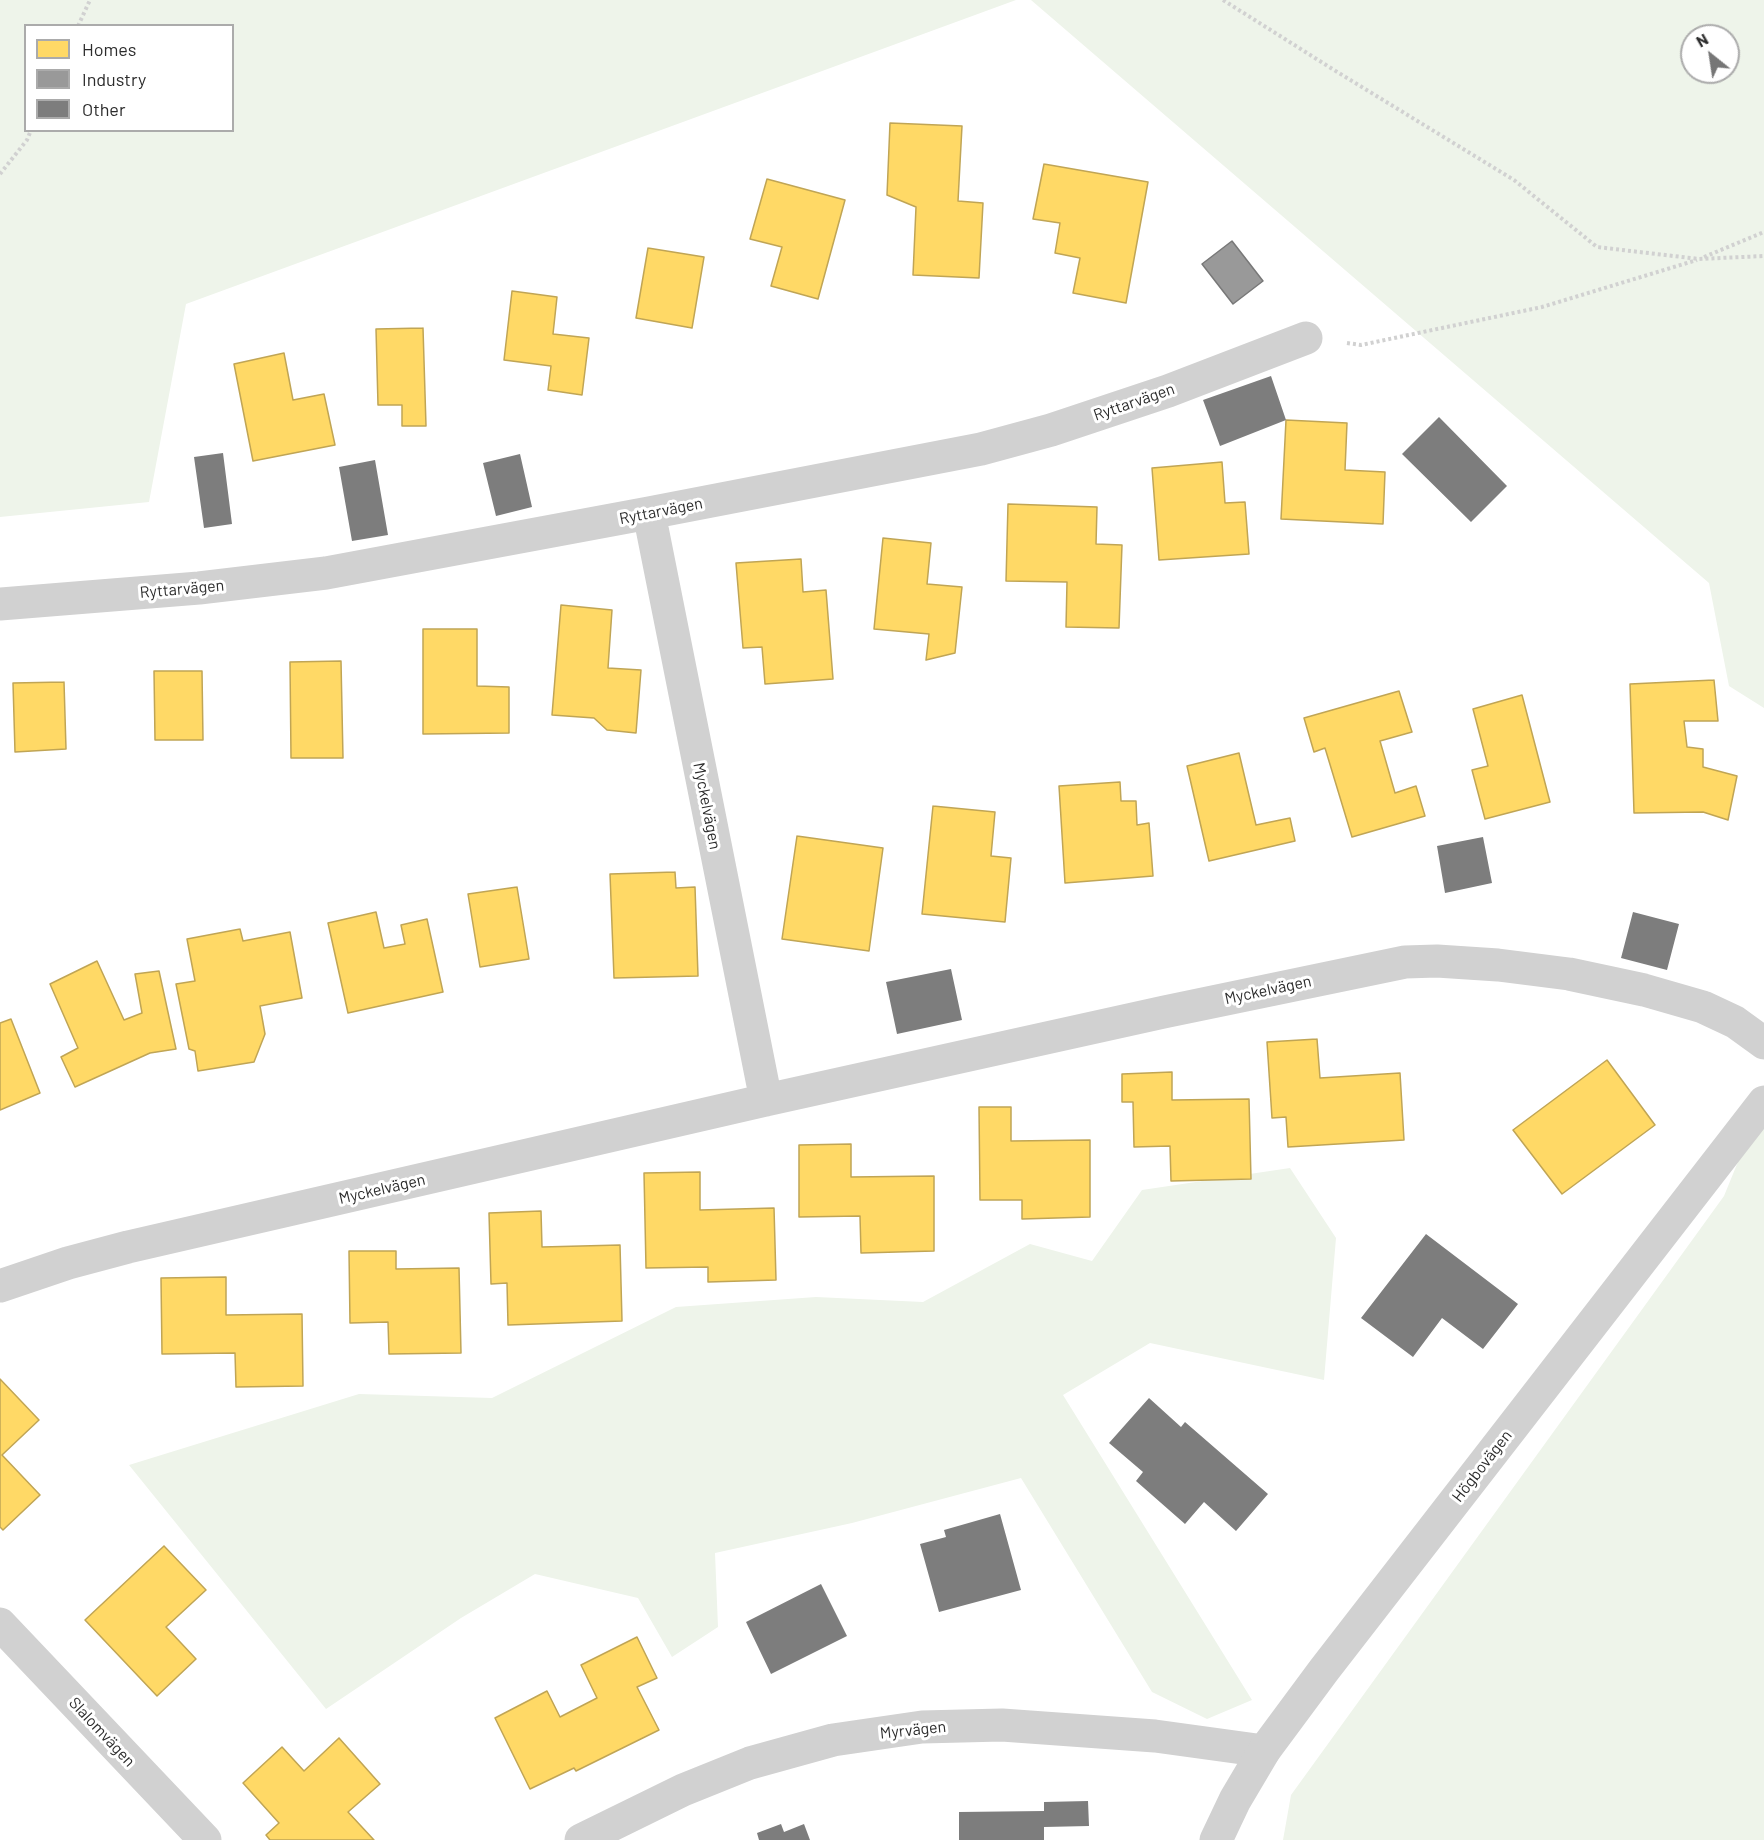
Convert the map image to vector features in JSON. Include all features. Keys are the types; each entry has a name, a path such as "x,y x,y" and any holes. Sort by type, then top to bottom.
{"street":[{"name":"Ryttarvägen","path":"0,604 199,588 326,573 981,449 1051,430 1168,391 1306,338"},
{"name":"Myckelvägen","path":"649,513 766,1100"},
{"name":"Myckelvägen","path":"0,1286 68,1263 128,1247 766,1100 1175,1009 1405,962 1437,961 1498,965 1569,974 1644,990 1703,1007 1735,1022 1764,1042"},
{"name":"Högbovägen","path":"1216,1840 1234,1800 1264,1751 1764,1102"},
{"name":"Slalomvägen","path":"0,1624 205,1840"},
{"name":"Myrvägen","path":"581,1840 684,1790 750,1763 833,1740 922,1727 1002,1725 1155,1736 1264,1751"}],"path":[{"path":"79,24 90,0"},
{"path":"1223,0 1514,180 1597,247 1699,259 1764,256"},
{"path":"0,174 27,140 30,132"},
{"path":"1306,338 1361,345 1542,307 1699,259 1764,232"}],"shaded area":[{"path":"0,0 1016,0 186,304 149,502 0,517"},
{"path":"1031,0 1764,0 1764,708 1729,686 1709,583"},
{"path":"1764,1098 1764,1840 1283,1840 1291,1795 1724,1196"},
{"path":"1290,1168 1336,1238 1324,1380 1150,1343 1063,1395 1252,1700 1207,1719 1152,1692 1021,1478 852,1523 715,1553 718,1627 672,1657 638,1598 535,1574 461,1618 326,1709 129,1465 359,1394 492,1398 676,1307 816,1297 923,1302 1030,1244 1092,1261 1142,1190"}],"building: Homes":[{"path":"890,123 962,126 958,201 983,203 979,278 913,275 916,207 887,195"},
{"path":"1044,164 1148,182 1126,303 1073,293 1080,258 1055,253 1060,223 1033,219"},
{"path":"767,179 845,200 818,299 771,286 782,247 750,239"},
{"path":"648,248 704,257 692,328 636,318"},
{"path":"512,291 557,297 553,334 589,338 582,395 548,390 551,366 504,360"},
{"path":"423,328 426,426 402,426 402,405 378,405 376,329"},
{"path":"284,353 293,400 324,394 335,445 253,461 234,364"},
{"path":"1286,420 1347,423 1345,470 1385,472 1383,524 1281,519"},
{"path":"1222,462 1225,503 1245,502 1249,554 1159,560 1152,468"},
{"path":"1008,504 1097,507 1096,544 1122,545 1119,628 1066,627 1067,582 1006,581"},
{"path":"883,538 931,543 927,584 962,587 955,653 926,660 929,634 874,629"},
{"path":"801,559 803,592 826,590 833,679 765,684 762,647 743,648 736,563"},
{"path":"561,605 612,610 608,668 641,670 636,733 607,730 594,718 552,715"},
{"path":"423,629 477,629 477,686 509,687 509,733 423,734"},
{"path":"341,661 343,758 291,758 290,662"},
{"path":"154,671 202,671 203,740 155,740"},
{"path":"1714,680 1718,721 1684,721 1687,747 1703,749 1703,767 1737,776 1728,820 1703,812 1634,813 1630,684"},
{"path":"64,682 66,749 15,752 13,683"},
{"path":"1399,691 1412,732 1380,741 1395,793 1416,786 1425,816 1352,837 1325,748 1314,752 1304,718"},
{"path":"1522,695 1550,802 1485,819 1472,770 1488,766 1473,709"},
{"path":"1239,753 1256,825 1290,818 1295,841 1209,861 1187,766"},
{"path":"1120,782 1121,801 1136,801 1137,825 1149,823 1153,876 1065,883 1059,786"},
{"path":"933,806 995,812 991,856 1011,858 1005,922 922,914"},
{"path":"797,836 883,848 869,951 782,939"},
{"path":"675,872 676,888 695,887 698,976 614,978 610,874"},
{"path":"517,887 529,959 480,967 468,894"},
{"path":"376,912 384,948 405,944 401,925 427,919 443,992 348,1013 328,923"},
{"path":"240,929 243,941 290,932 302,998 260,1006 265,1034 254,1062 198,1071 195,1051 189,1049 176,984 195,981 187,939"},
{"path":"97,961 124,1020 142,1013 135,974 159,971 176,1049 150,1053 75,1087 61,1057 78,1048 50,984"},
{"path":"11,1019 40,1093 0,1110 0,1023"},
{"path":"1317,1039 1320,1078 1400,1073 1404,1140 1288,1147 1286,1117 1272,1118 1267,1042"},
{"path":"1607,1060 1655,1125 1562,1194 1513,1130"},
{"path":"1172,1072 1172,1100 1249,1099 1251,1179 1171,1181 1170,1146 1134,1147 1133,1102 1122,1102 1122,1074"},
{"path":"979,1107 1011,1107 1011,1141 1090,1140 1090,1217 1022,1219 1022,1200 980,1200"},
{"path":"851,1144 851,1177 934,1176 934,1251 861,1253 860,1216 799,1217 799,1145"},
{"path":"700,1172 700,1210 774,1208 776,1280 708,1282 708,1267 646,1268 644,1173"},
{"path":"541,1211 542,1247 620,1245 622,1321 508,1325 507,1283 491,1284 489,1213"},
{"path":"349,1251 396,1251 396,1269 459,1268 461,1353 389,1354 388,1322 350,1323"},
{"path":"226,1277 226,1315 302,1314 303,1386 236,1387 235,1353 162,1354 161,1278"},
{"path":"0,1379 39,1420 2,1455 40,1495 3,1530 0,1527"},
{"path":"164,1546 206,1590 166,1627 196,1659 157,1696 85,1620"},
{"path":"637,1637 657,1678 637,1687 659,1730 576,1771 574,1768 530,1789 495,1718 547,1691 560,1717 597,1698 581,1665"},
{"path":"339,1738 380,1784 348,1812 374,1840 270,1840 266,1835 279,1823 243,1783 282,1747 304,1771"}],"building: Industry":[{"path":"1232,241 1263,281 1233,304 1202,264"}],"building: Other":[{"path":"1271,376 1286,420 1220,446 1203,400"},
{"path":"1439,417 1507,486 1471,522 1402,454"},
{"path":"223,453 232,524 204,528 194,457"},
{"path":"520,454 532,507 496,516 483,463"},
{"path":"375,460 388,535 352,541 339,467"},
{"path":"1483,837 1492,883 1445,893 1437,846"},
{"path":"1633,912 1679,924 1667,970 1621,958"},
{"path":"951,969 962,1020 897,1034 886,982"},
{"path":"1426,1234 1518,1304 1483,1349 1442,1318 1413,1357 1361,1318"},
{"path":"1149,1398 1181,1427 1185,1422 1268,1494 1236,1531 1204,1502 1185,1524 1136,1481 1143,1472 1109,1443"},
{"path":"1000,1514 1021,1590 939,1612 920,1544 946,1537 944,1530"},
{"path":"821,1584 847,1636 771,1674 746,1622"},
{"path":"1088,1801 1089,1826 1044,1827 1044,1840 959,1840 959,1812 1044,1811 1044,1802"},
{"path":"781,1824 784,1832 804,1824 810,1840 759,1840 757,1833"}]}
